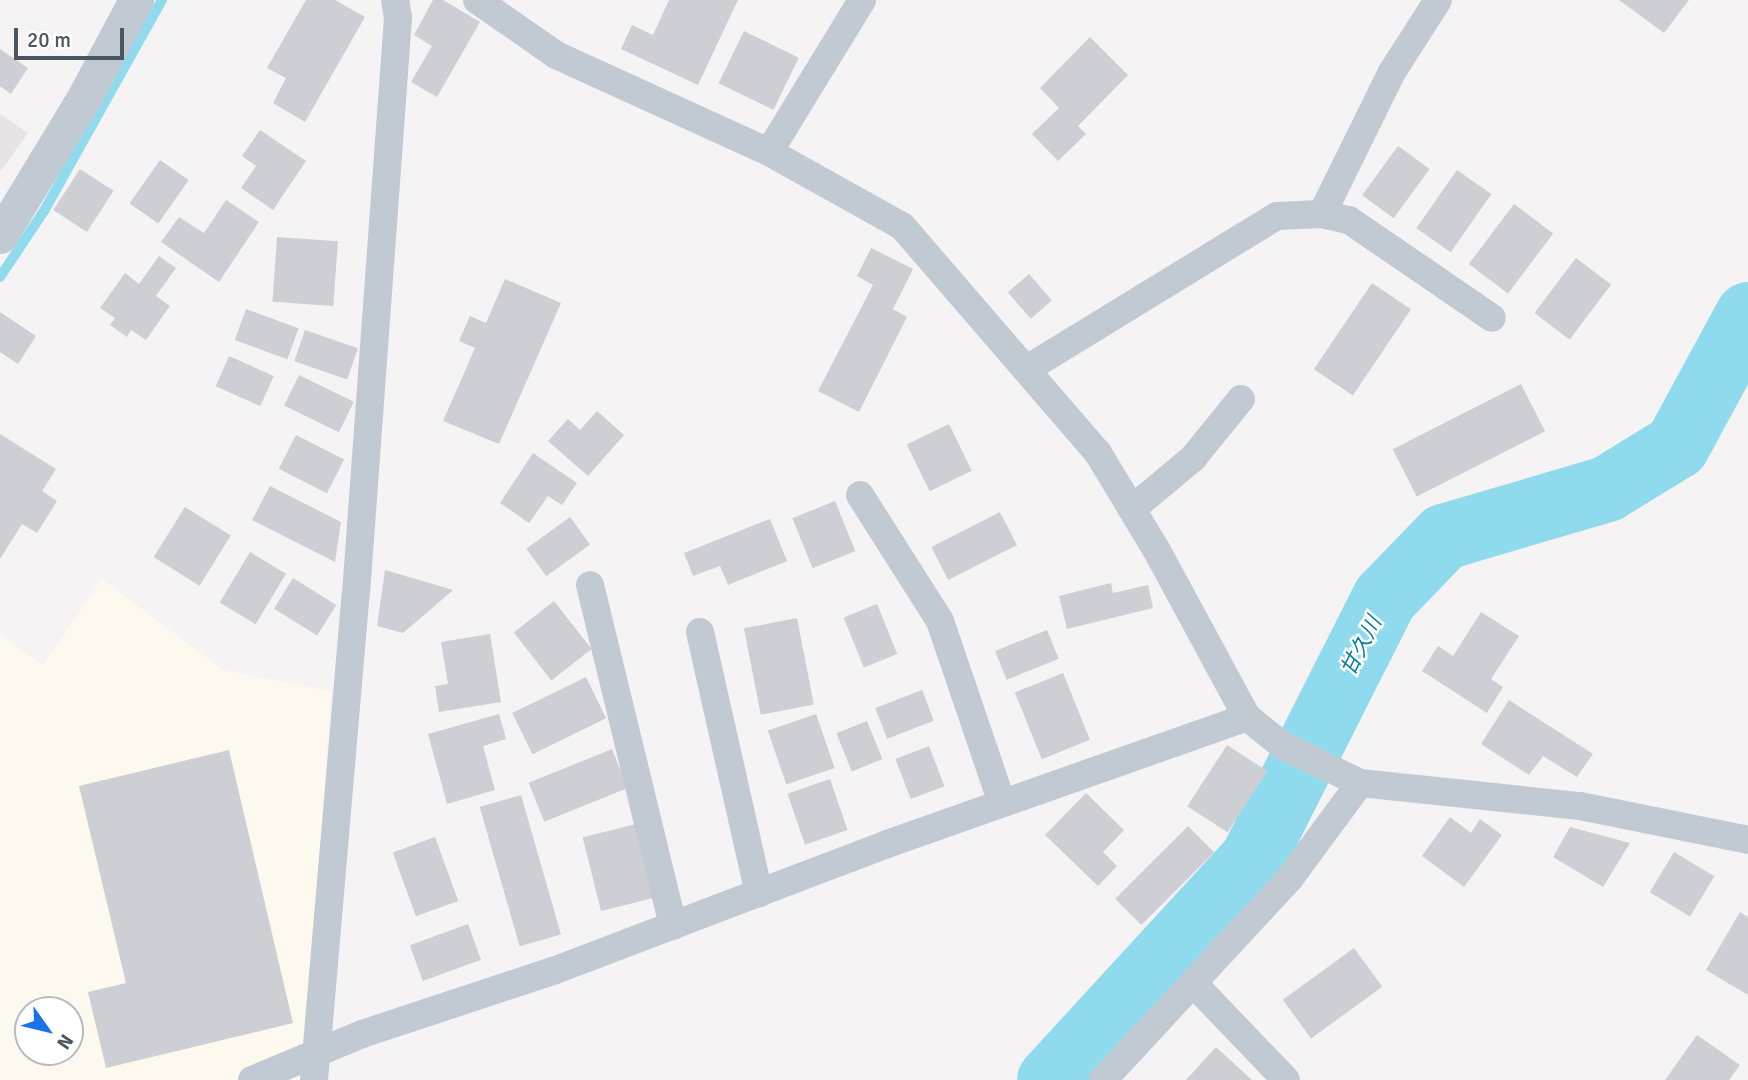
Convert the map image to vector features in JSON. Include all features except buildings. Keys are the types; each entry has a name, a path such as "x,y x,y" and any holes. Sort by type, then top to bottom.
{"street":[{"path":"0,236 85,96 136,0"},
{"path":"315,1066 358,568 398,19 395,0"},
{"path":"477,0 556,55 769,152 902,226 1098,453 1247,717 1282,745 1360,783 1580,806 1748,839"},
{"path":"769,152 862,0"},
{"path":"1322,214 1392,72 1438,0"},
{"path":"1027,369 1277,216 1322,214 1349,220 1492,318"},
{"path":"1132,509 1193,458 1241,399"},
{"path":"860,495 940,621 1002,803"},
{"path":"590,585 673,926"},
{"path":"700,632 759,893"},
{"path":"252,1080 315,1066 759,893 1002,803 1247,717"},
{"path":"1102,1080 1290,878 1360,783"},
{"path":"1193,983 1286,1080"}],"shaded area":[{"path":"0,114 28,133 0,172"},
{"path":"102,579 223,670 331,691 306,1080 0,1080 0,634 43,665"}],"waterway":[{"path":"0,277 44,211 162,0"},
{"name":"甘久川","path":"1050,1080 1253,859 1385,598 1444,537 1607,489 1677,446 1748,315"}]}
